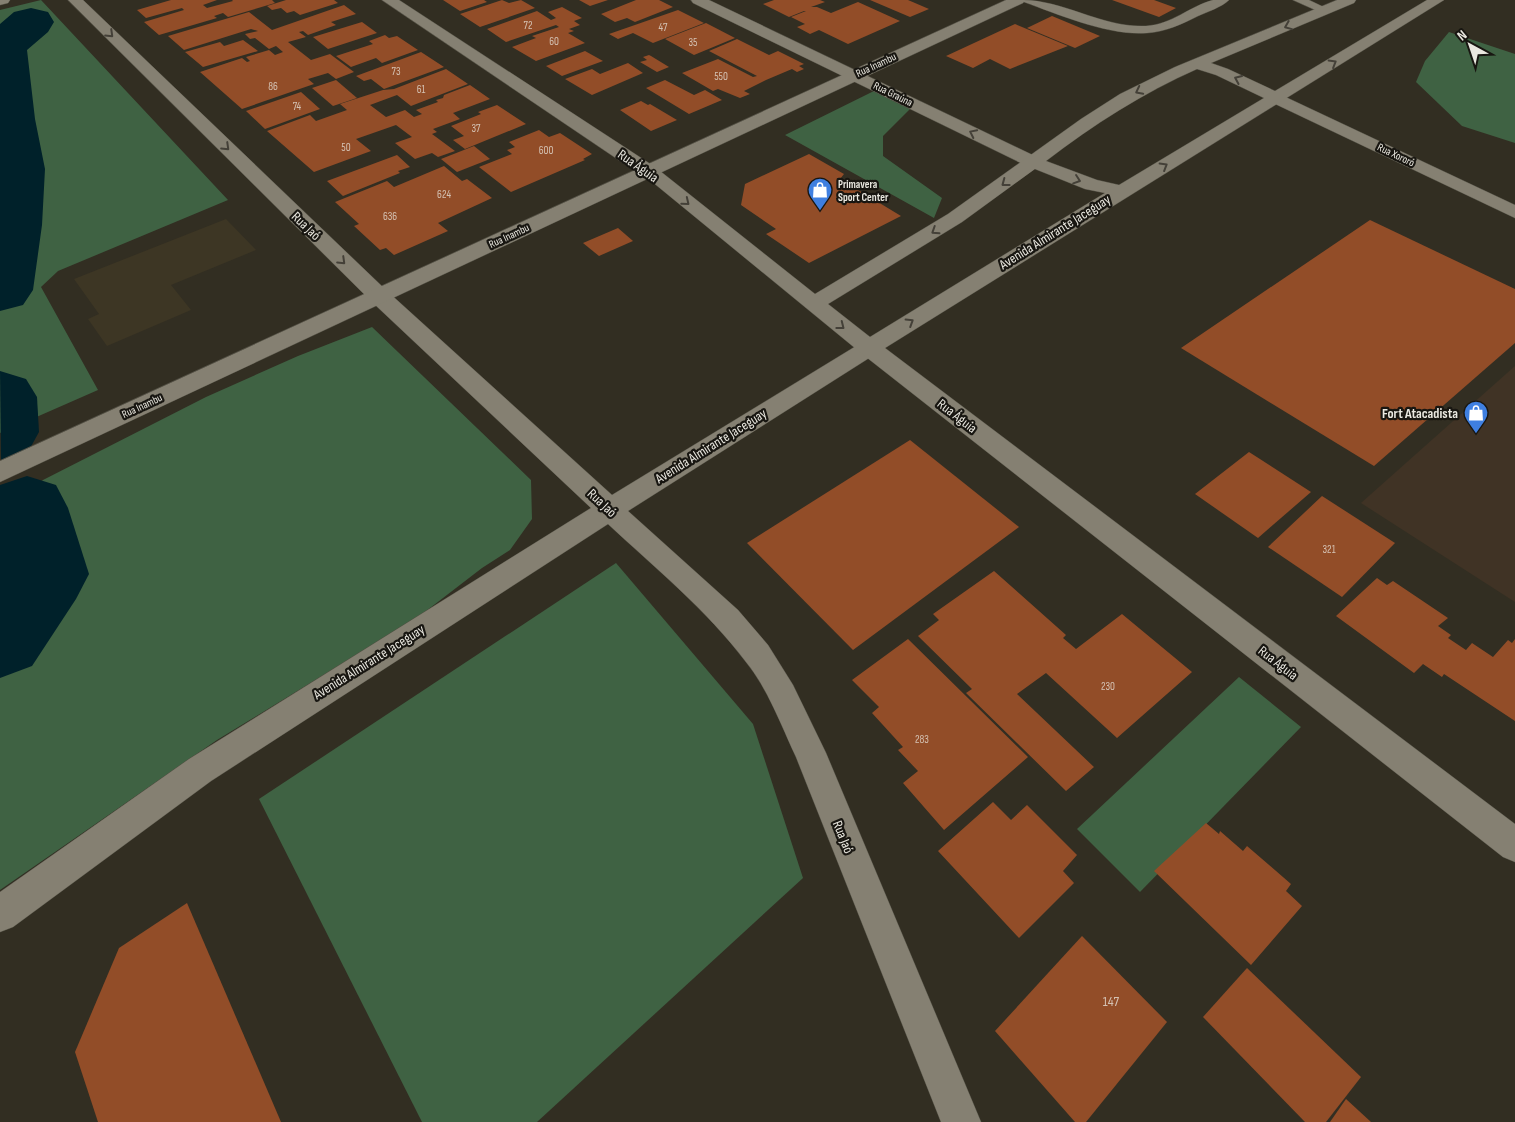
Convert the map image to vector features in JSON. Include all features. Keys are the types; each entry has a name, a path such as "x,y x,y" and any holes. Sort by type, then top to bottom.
{"street":[{"name":"Rua Jaó","path":"75,0 379,296 728,619 758,654 782,695 810,754 924,1036 961,1122"},
{"name":"Rua Águia","path":"389,0 648,171 869,348 1515,845"},
{"name":"Rua Graúna","path":"698,0 1033,162 1092,185 1122,191"},
{"name":"Rua Inambu","path":"0,472 1018,0"},
{"path":"813,304 947,224 1061,140 1126,98 1198,64 1349,0"},
{"name":"Avenida Almirante Jaceguay","path":"0,914 200,770 609,510 869,348 1122,191 1437,0"},
{"name":"Rua Xororó","path":"1198,64 1222,72 1515,212"}],"lane":[{"path":"1028,0 1134,30 1158,29 1223,0"},
{"path":"1299,0 1326,11"}],"shaded area":[{"path":"226,219 256,250 171,285 191,310 107,346 88,319 99,314 74,279"},
{"name":"Fort Atacadista","path":"1515,366 1515,602 1361,503"}],"green space":[{"path":"41,0 228,200 58,271 41,287 98,390 0,433 0,10"},
{"path":"1449,32 1515,54 1515,143 1462,126 1416,82 1425,61"},
{"path":"878,89 913,106 883,136 883,156 942,198 934,218 785,135"},
{"path":"372,327 531,480 532,519 510,550 482,568 417,618 217,740 0,890 0,573 2,566 0,536 3,510 43,480 206,397 298,356"},
{"path":"616,563 753,724 803,878 537,1122 422,1122 259,799"},
{"path":"1239,677 1301,727 1140,892 1077,829"}],"building":[{"path":"171,0 217,0 203,5 207,8 232,0 272,0 275,3 228,17 223,13 214,16 217,18 159,35 144,22 184,10 182,8 146,18 137,10"},
{"path":"286,0 334,0 338,3 300,15 294,11 287,13 281,8 272,10 267,6"},
{"path":"443,0 484,0 487,2 460,11"},
{"path":"502,0 509,3 521,0 535,8 480,27 460,14"},
{"path":"579,0 608,0 590,6"},
{"path":"636,0 659,0 673,7 635,22 627,18 615,22 601,14"},
{"path":"774,0 820,0 825,2 811,7 817,7 831,13 858,2 900,21 848,44 819,30 810,34 797,27 805,24 791,17 806,11 789,17 763,4"},
{"path":"870,0 908,0 929,9 910,17"},
{"path":"1112,0 1154,0 1176,8 1159,17"},
{"path":"344,5 356,14 331,22 336,25 308,35 303,31 299,32 306,37 288,42 311,60 330,54 354,72 336,79 328,73 308,79 314,84 242,109 200,72 242,58 247,62 250,61 246,57 269,50 275,55 283,52 276,46 269,49 255,38 250,39 245,34 258,31 251,29 184,50 168,36 249,12 272,30"},
{"path":"562,7 582,18 574,21 580,25 569,29 574,31 568,33 585,43 536,61 512,47 536,38 532,36 559,27 556,25 506,42 487,29 537,11 551,20 556,18 548,12"},
{"path":"678,10 704,23 653,43 633,33 618,39 609,34"},
{"path":"1052,16 1100,36 1075,48 1027,28"},
{"path":"362,22 377,33 328,49 313,37"},
{"path":"706,23 735,38 694,55 665,39"},
{"path":"1015,24 1068,46 1010,69 990,59 973,68 946,56"},
{"path":"385,35 389,38 397,36 418,50 382,63 376,58 351,67 336,56 373,44 369,41"},
{"path":"737,39 769,55 778,51 804,64 799,66 804,69 797,72 792,69 766,80 744,91 750,94 740,98 718,89 713,91 682,73 718,59 753,77 757,76 709,51"},
{"path":"243,40 258,51 203,67 185,52 220,42 224,46"},
{"path":"585,51 603,61 562,76 546,66"},
{"path":"421,52 444,67 384,89 371,79 364,81 356,76"},
{"path":"649,55 669,67 657,72 640,62 647,60 643,57"},
{"path":"628,63 643,73 592,95 565,79 592,69 600,74"},
{"path":"446,69 468,84 411,106 397,95 370,105 386,117 405,110 414,117 422,114 416,110 438,102 436,100 443,98 444,95 470,85 490,99 453,113 460,119 433,129 437,132 432,134 455,151 438,157 432,153 415,159 395,143 412,137 396,125 356,139 371,151 314,172 267,131 310,115 316,121 347,110 340,104 383,90 394,89"},
{"path":"336,80 357,98 333,106 312,88"},
{"path":"665,80 694,95 705,90 722,100 689,114 646,88"},
{"path":"301,92 320,109 265,129 246,111"},
{"path":"641,101 648,105 650,104 677,120 651,131 620,110"},
{"path":"497,105 526,124 465,149 453,140 464,136 451,126 481,114 478,112"},
{"path":"539,130 549,137 560,133 592,154 583,159 585,160 511,192 479,167 512,154 507,150 515,147 509,142"},
{"path":"474,146 490,159 457,172 441,159"},
{"name":"Primavera Sport Center","path":"809,154 844,174 840,179 901,216 809,263 766,234 776,229 741,205 745,184"},
{"path":"397,155 410,167 398,171 400,173 343,196 327,181"},
{"path":"444,166 462,181 467,179 492,198 438,223 448,231 394,255 386,248 380,250 354,226 359,224 335,202 387,181 394,187"},
{"path":"1370,220 1515,289 1515,343 1374,466 1181,348"},
{"path":"618,228 633,241 599,256 583,243"},
{"path":"910,440 1019,527 853,650 747,543"},
{"path":"1249,452 1311,492 1258,538 1195,494"},
{"path":"1322,496 1395,543 1342,597 1268,547"},
{"path":"994,571 1066,635 1063,638 1076,649 1122,614 1192,672 1117,738 1046,673 1017,694 1094,767 1066,791 966,693 972,689 918,636 939,620 933,614"},
{"path":"1377,578 1387,585 1393,581 1448,618 1438,626 1451,635 1448,638 1466,650 1472,643 1493,657 1508,640 1512,643 1515,639 1515,721 1444,674 1442,677 1423,664 1414,673 1336,616"},
{"path":"908,639 1028,757 944,830 903,783 918,771 898,750 903,747 872,713 879,707 852,680"},
{"path":"993,802 1011,820 1027,805 1077,855 1063,871 1074,883 1019,938 938,851"},
{"path":"1206,823 1219,834 1220,831 1243,851 1247,846 1291,884 1286,891 1302,906 1251,965 1154,871"},
{"path":"187,903 281,1122 98,1122 75,1052 119,948"},
{"path":"1082,936 1167,1022 1086,1122 1075,1122 995,1031"},
{"path":"1247,968 1361,1077 1326,1122 1305,1122 1203,1017"},
{"path":"1346,1099 1371,1122 1330,1122"}],"waterway":[{"path":"0,290 11,225 16,169 8,119 2,46 31,22"},
{"path":"0,397 1,432"},
{"path":"0,638 45,574 27,508"}],"place":[{"name":"Primavera Sport Center","path":"820,211"},
{"name":"Fort Atacadista","path":"1476,434"}]}
